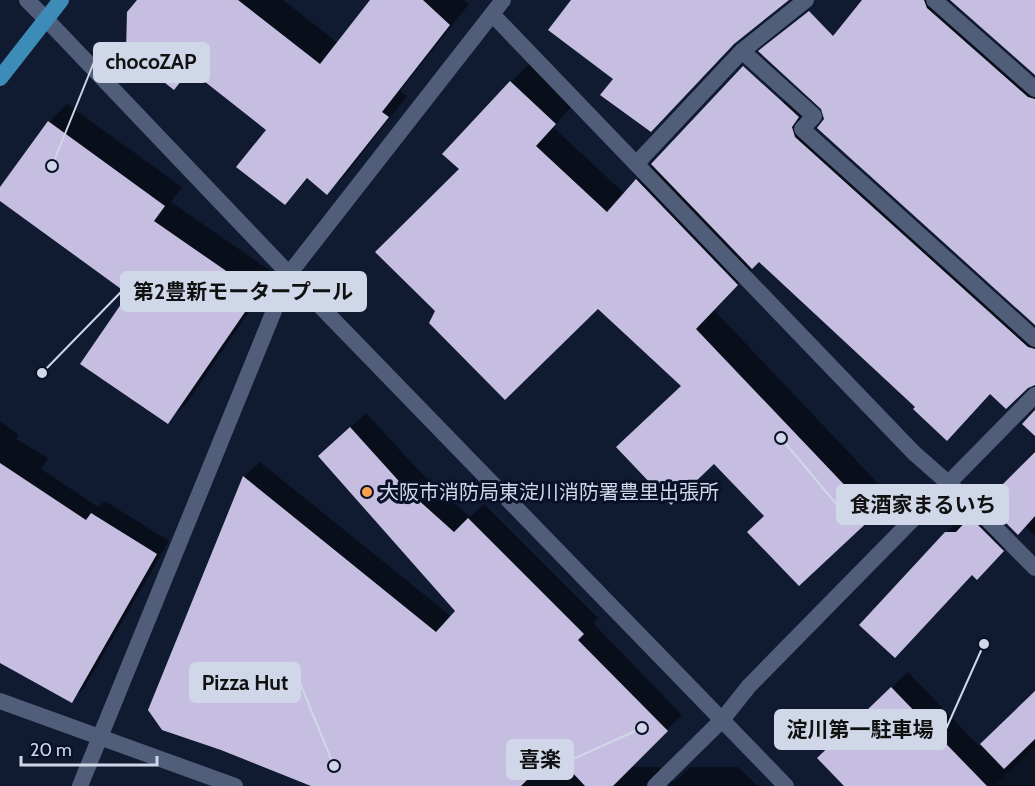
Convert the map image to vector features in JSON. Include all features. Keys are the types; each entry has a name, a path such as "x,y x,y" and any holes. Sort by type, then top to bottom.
{"main road":[{"path":"0,78 61,0"}],"street":[{"path":"27,0 289,274 786,786"},
{"path":"80,786 289,274 503,0"},
{"path":"637,163 742,51 806,0"},
{"path":"934,0 1035,89"},
{"path":"492,14 914,453 972,504 1035,568"},
{"path":"742,51 814,116 802,129 1035,339"},
{"path":"655,786 722,720 749,686 1035,395"},
{"path":"0,701 235,786"}],"shaded area":[{"path":"1035,746 1035,786 993,786"}],"building":[{"path":"137,0 238,0 320,64 370,0 423,0 450,25 382,112 389,117 327,195 307,178 285,205 236,167 266,130 190,70 174,90 126,52 127,12"},
{"path":"571,0 789,0 734,44 651,132 600,95 613,79 548,30"},
{"path":"862,0 924,0 927,8 1028,97 1035,99 1035,325 817,128 824,119 821,109 758,51 809,11 833,36"},
{"path":"950,0 1035,0 1035,75"},
{"path":"743,66 799,117 792,127 795,137 1028,347 1035,349 1035,385 1028,388 1006,409 990,394 947,441 913,409 915,407 759,262 752,269 651,164"},
{"path":"510,81 556,124 536,146 607,212 636,179 738,285 696,329 874,516 799,586 747,532 764,516 714,464 671,505 616,447 681,386 598,309 505,400 429,323 435,311 375,252 459,169 442,154"},
{"path":"48,121 165,206 154,221 258,293 168,424 80,364 128,294 0,201 0,187"},
{"path":"1035,410 1035,436 1022,424"},
{"path":"350,427 406,489 454,532 468,518 584,634 578,640 668,731 613,786 585,786 554,753 521,786 311,786 221,750 162,730 148,710 243,476 436,632 455,611 318,456"},
{"path":"1035,452 1035,516 1018,535 985,502"},
{"path":"0,463 86,520 91,513 157,554 72,703 0,663"},
{"path":"970,517 1004,551 977,580 972,575 895,658 859,625 945,532 956,532"},
{"path":"891,687 987,786 844,786 817,758"},
{"path":"1035,691 1035,739 1004,769 980,744"}],"place":[{"name":"chocoZAP","path":"52,166"},
{"name":"第2豊新モータープール","path":"42,373"},
{"name":"食酒家まるいち","path":"781,438"},
{"name":"大阪市消防局東淀川消防署豊里出張所","path":"367,492"},
{"name":"淀川第一駐車場","path":"984,644"},
{"name":"喜楽","path":"642,728"},
{"name":"Pizza Hut","path":"334,766"}]}
